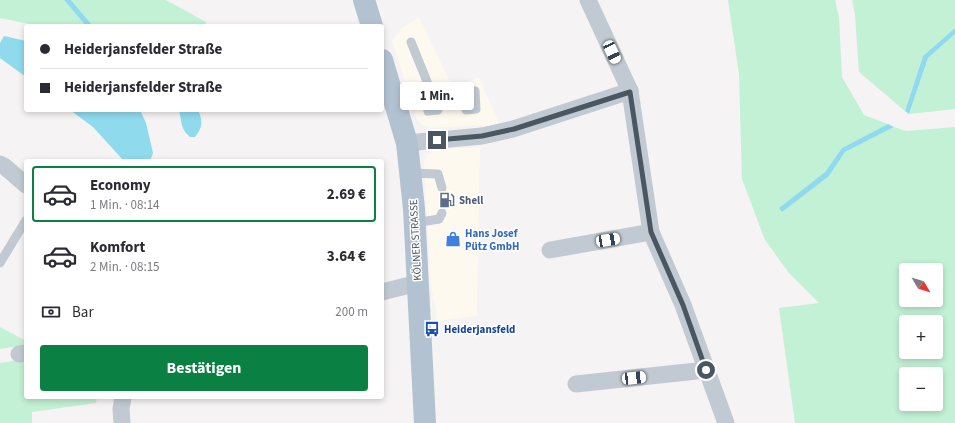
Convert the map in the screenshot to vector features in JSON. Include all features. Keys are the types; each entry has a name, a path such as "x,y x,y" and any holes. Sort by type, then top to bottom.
{"main road":[{"path":"364,0 371,24"},
{"name":"KÖLNER STRASSE","path":"384,67 407,143 415,223 424,423"}],"street":[{"path":"588,0 630,92 651,232 683,305 726,423"},
{"path":"407,143 482,136 514,129 630,92"},
{"path":"0,164 24,183"},
{"path":"550,250 651,232"},
{"path":"384,292 418,283"},
{"path":"576,384 706,370"},
{"path":"122,423 121,409 123,399"}],"lane":[{"path":"411,42 429,95 428,111 438,110"},
{"path":"395,106 429,95 475,91 476,110 466,110"},
{"path":"410,173 438,174 442,188"},
{"path":"415,223 439,219 442,213"},
{"path":"0,263 24,223"}],"shaded area":[{"path":"419,17 453,88 479,77 500,125 484,128 483,125 430,128 421,124 417,120 392,42 396,34 402,28"},
{"path":"480,147 477,316 437,321 431,286 424,162 428,154 436,150"}],"green space":[{"path":"0,0 64,0 84,24 29,24 0,18"},
{"path":"71,0 166,0 206,22 206,24 91,24"},
{"path":"728,0 835,0 839,17 842,77 864,115 888,124 842,148 825,172 779,208 829,176 845,152 894,127 906,131 955,127 955,423 795,423 779,308 819,303 789,273 765,240 742,179 739,74"},
{"path":"852,0 955,0 955,28 923,56 905,111 859,72 855,15"},
{"path":"955,34 955,109 909,114 928,58"},
{"path":"0,327 24,340 24,345 0,349"},
{"path":"24,359 24,399 97,399 96,403 32,412 32,423 0,423 0,363"}],"water":[{"path":"64,0 71,0 91,24 84,24"},
{"path":"955,28 955,34 928,58 909,114 905,111 923,56"},
{"path":"4,36 24,41 24,76 0,58 0,43"},
{"path":"73,112 141,112 146,123 153,153 151,159 122,159 93,127"},
{"path":"179,112 199,112 201,117 201,127 195,137 190,137 184,131"},
{"path":"888,124 894,127 845,152 829,176 782,212 779,208 825,172 842,148"}],"place":[{"name":"Shell","path":"447,200"},
{"name":"Hans Josef Pütz GmbH","path":"453,239"},
{"name":"Heiderjansfeld","path":"432,329"}],"route":[{"path":"437,140 482,136 514,129 630,92 651,232 683,305 706,370"}]}
